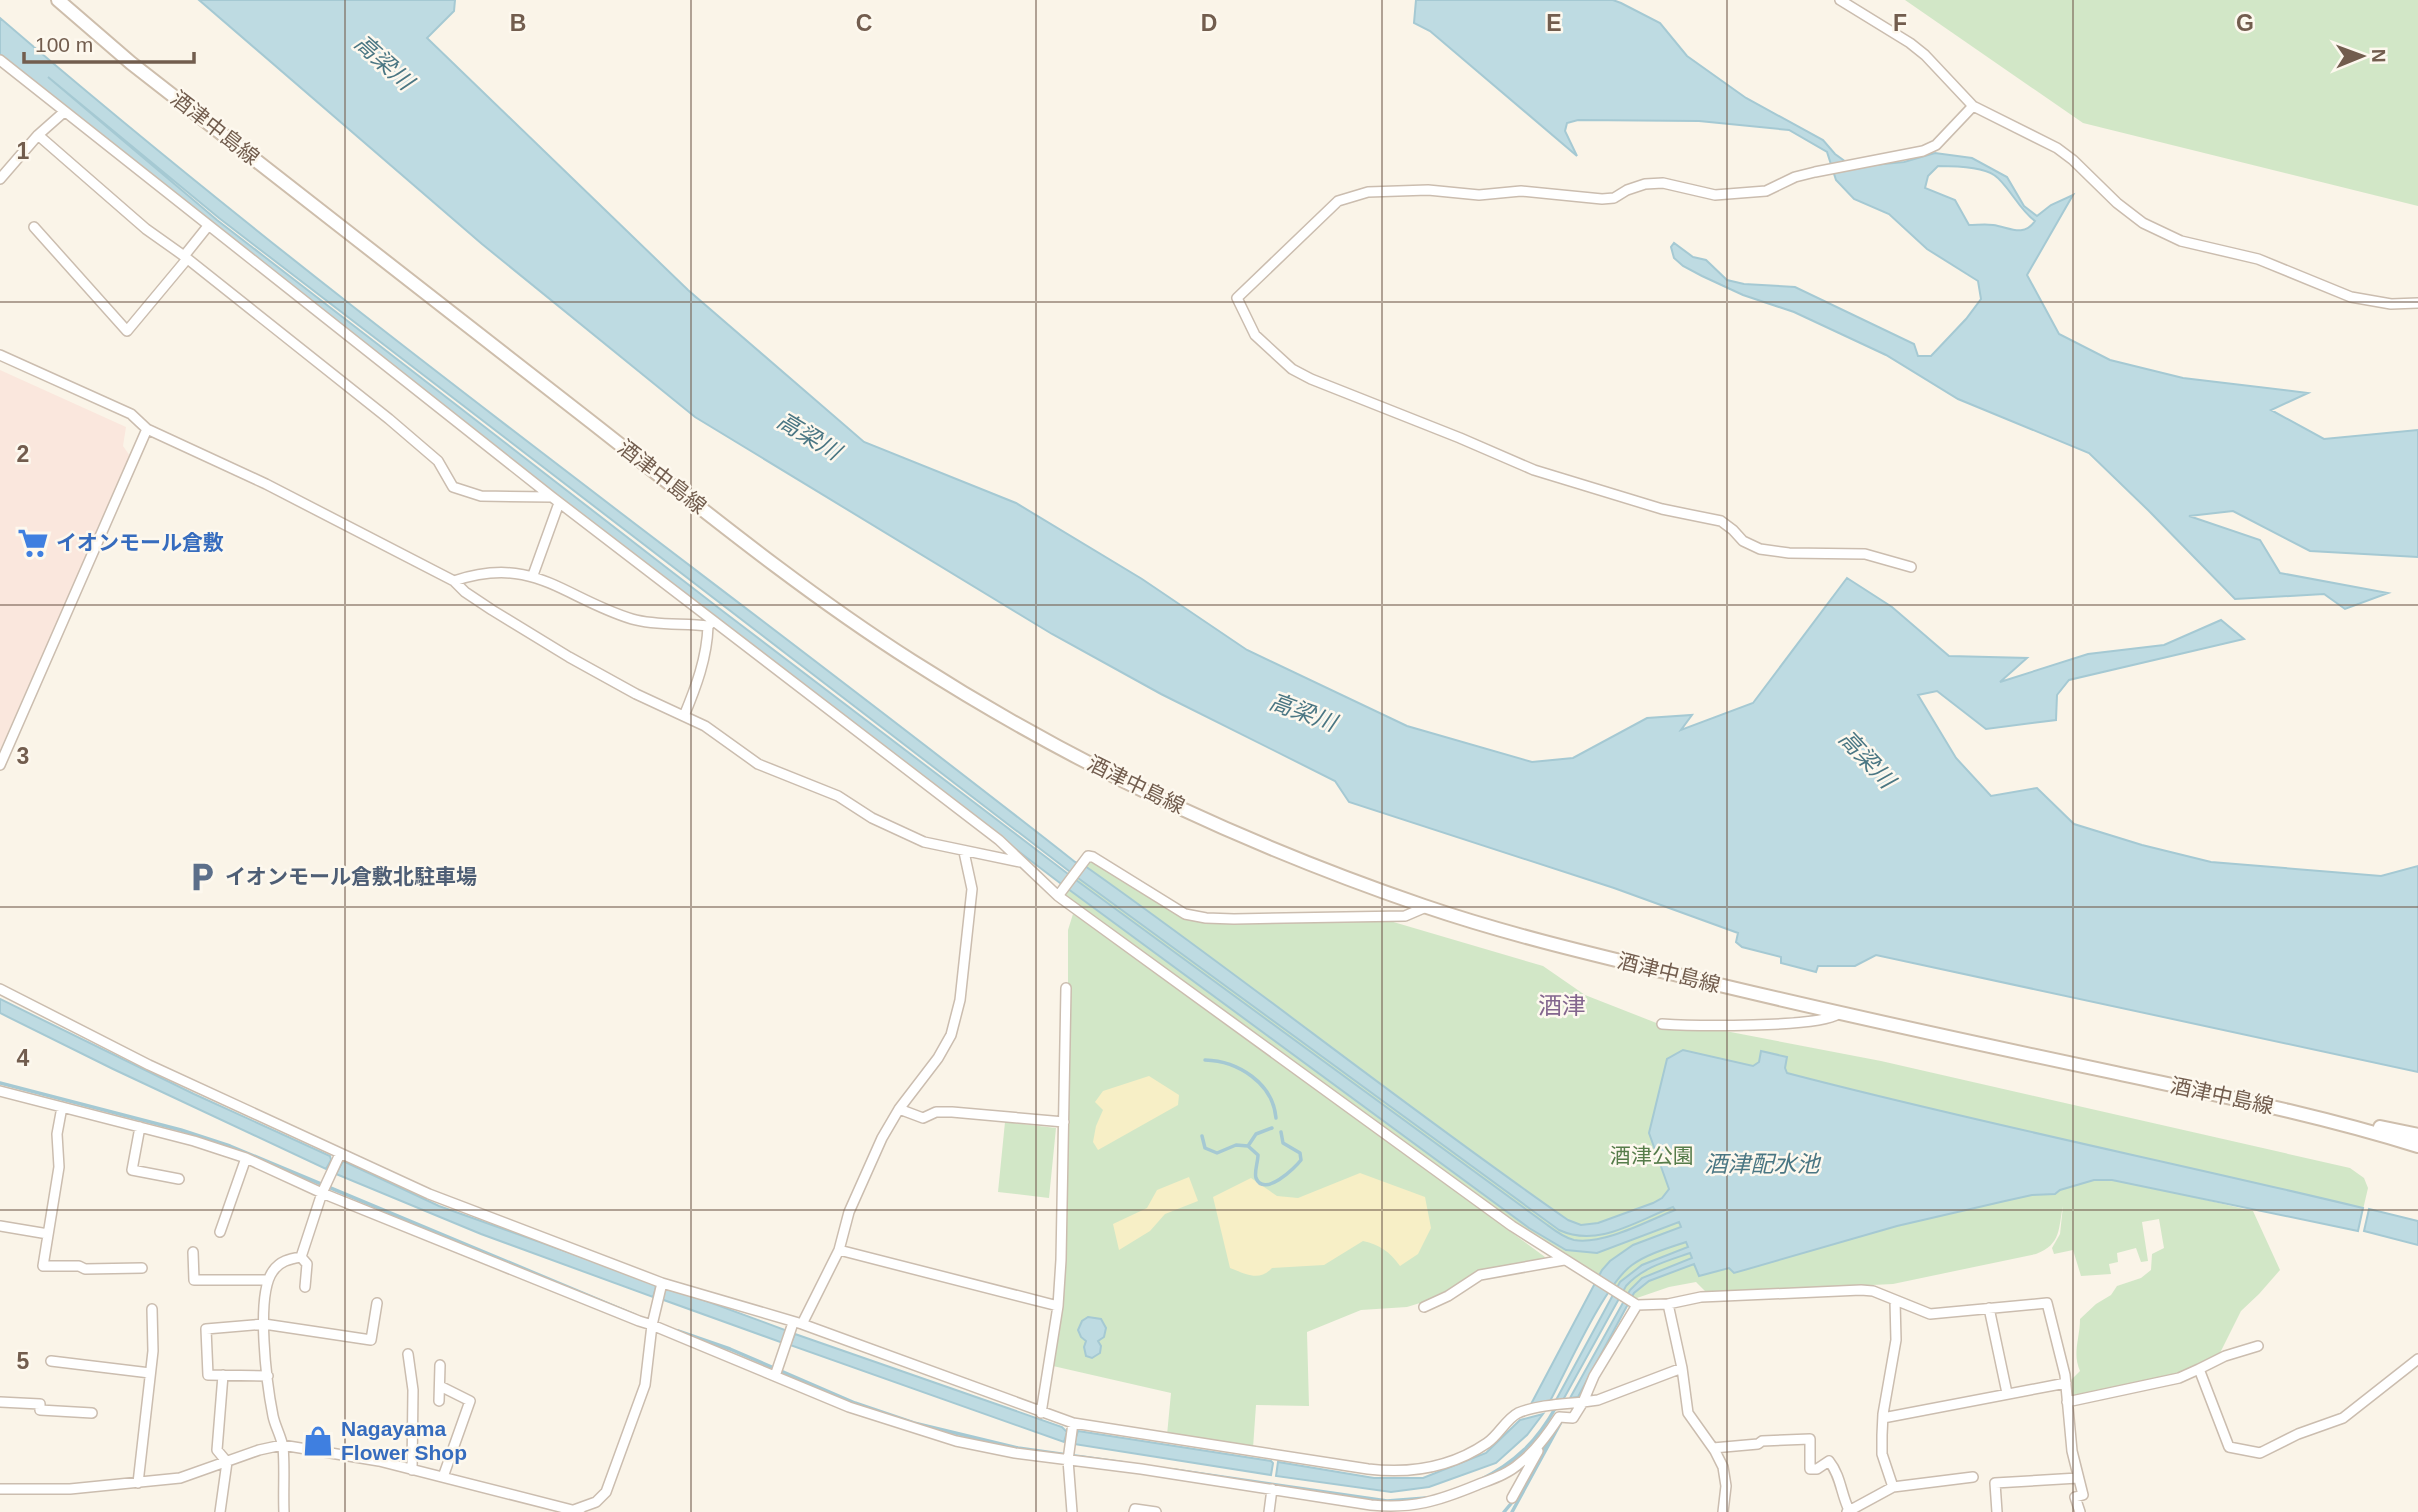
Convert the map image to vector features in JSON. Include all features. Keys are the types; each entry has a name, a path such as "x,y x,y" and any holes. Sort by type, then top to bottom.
{"main road":[{"name":"酒津中島線","path":"58,0 131,63 793,579 910,660 1056,746 1173,804 1290,855 1426,907 1603,957 1838,1014 2318,1117 2418,1146"},
{"path":"2318,1117 2418,1135"}],"street":[{"path":"1840,0 1910,43 1925,55 1973,106 2057,148 2143,223 2181,241 2258,259 2366,302 2418,303"},
{"path":"0,60 710,624 999,840 1020,862 1512,1226 1596,1282 1635,1304 1668,1304 1701,1297 1861,1290 1930,1314 2047,1303 2066,1383 2072,1451 2083,1495 2075,1497 2080,1512"},
{"path":"1911,567 1865,554 1789,553 1760,549 1742,541 1733,530 1721,522 1662,509 1534,470 1292,369 1255,335 1237,298 1338,201 1368,192 1428,190 1479,195 1521,191 1602,199 1614,198 1645,184 1663,183 1715,195 1766,191 1795,177 1923,151 1936,145 1973,106"},
{"path":"0,179 38,135 64,112"},
{"path":"38,135 146,229 389,419 438,461 453,487 481,496 555,500"},
{"path":"34,227 127,331 186,258 208,226"},
{"path":"0,355 131,414 147,429 267,484 454,581 492,610 569,657 636,694 705,726 758,764 838,796 872,818 924,842 1020,862"},
{"path":"0,765 147,429"},
{"path":"533,575 555,500"},
{"path":"454,581 494,571 533,575 634,620 710,624"},
{"path":"684,716 695,691 710,624"},
{"path":"775,1376 795,1327 839,1250 849,1212 882,1138 951,1035 960,1000 972,889 964,852"},
{"path":"1061,893 1088,856 1185,914 1206,918 1405,916 1426,907"},
{"path":"1041,1413 1058,1306 1066,988"},
{"path":"0,989 149,1065 339,1156 429,1194 662,1283 795,1327 1073,1426 1276,1457 1391,1472 1414,1471 1439,1465 1475,1450 1489,1442 1516,1414 1598,1400 1682,1368"},
{"path":"1662,1024 1696,1027 1779,1023 1829,1019 1838,1014"},
{"path":"0,1091 246,1158 322,1193 849,1407 956,1441 1014,1453 1068,1457 1371,1505 1398,1507 1438,1501 1502,1475 1533,1452 1559,1418 1573,1418 1635,1304"},
{"path":"62,1107 57,1134 59,1167 43,1266 79,1266 85,1269 142,1268"},
{"path":"899,1110 923,1118 936,1112 952,1112 1064,1122"},
{"path":"140,1127 132,1170 179,1179"},
{"path":"301,1256 322,1193 339,1156"},
{"path":"220,1232 246,1158"},
{"path":"0,1226 48,1234"},
{"path":"839,1250 1058,1306"},
{"path":"193,1252 194,1280 268,1280"},
{"path":"284,1512 282,1445 273,1417 268,1376 264,1297 268,1280 274,1270 285,1260 301,1256"},
{"path":"301,1256 307,1264 305,1287"},
{"path":"1424,1307 1448,1296 1480,1275 1564,1260"},
{"path":"0,1489 70,1489 180,1478 282,1445 379,1461 576,1511 596,1502 606,1492 645,1385 652,1325 662,1283"},
{"path":"1893,1488 1882,1454 1883,1418 1896,1340 1895,1301"},
{"path":"268,1376 208,1375 206,1329 264,1324 371,1340 377,1303"},
{"path":"1668,1304 1682,1368 1688,1413 1723,1467 1726,1486 1723,1512"},
{"path":"1989,1308 2007,1393"},
{"path":"138,1483 153,1351 152,1309"},
{"path":"2067,1402 2179,1378 2225,1356 2258,1346"},
{"path":"408,1354 413,1390 412,1469"},
{"path":"2199,1368 2229,1447 2260,1453 2298,1434 2343,1418 2418,1359"},
{"path":"51,1361 150,1373"},
{"path":"439,1401 440,1365"},
{"path":"223,1375 216,1450 227,1461"},
{"path":"1883,1418 2066,1383"},
{"path":"440,1386 470,1401 443,1477"},
{"path":"0,1402 40,1404 40,1410 92,1413"},
{"path":"1072,1512 1068,1457 1073,1426"},
{"path":"1512,1498 1549,1431"},
{"path":"1713,1448 1758,1444 1762,1441 1810,1439 1810,1469 1817,1469 1829,1461 1836,1470 1848,1511 1893,1488 1973,1478"},
{"path":"220,1512 227,1461"},
{"path":"1997,1512 1996,1483 2078,1478"},
{"path":"1269,1512 1272,1489"},
{"path":"1134,1512 1135,1508 1156,1512"}],"shaded area":[{"name":"イオンモール倉敷","path":"0,370 126,427 123,446 130,456 0,750"}],"green space":[{"path":"1905,0 2418,0 2418,206 2083,123"},
{"name":"酒津公園","path":"1091,861 1183,916 1390,921 1543,966 1585,995 1659,1024 1715,1029 1881,1061 2350,1168 2364,1178 2368,1188 2358,1231 2193,1197 2253,1211 2280,1270 2241,1311 2220,1353 2175,1375 2078,1397 2072,1395 2071,1380 2080,1371 2076,1352 2080,1319 2111,1295 2117,1286 2141,1278 2151,1270 2152,1254 2164,1248 2159,1219 2142,1222 2148,1261 2141,1262 2136,1248 2117,1253 2118,1262 2109,1264 2111,1274 2081,1276 2073,1250 2054,1254 2052,1248 2060,1234 2063,1206 2055,1240 2036,1254 1893,1284 1707,1293 1696,1282 1669,1287 1634,1299 1521,1227 1067,899 1065,893 1087,862"},
{"path":"1073,914 1163,975 1545,1257 1543,1260 1478,1271 1450,1289 1420,1303 1407,1307 1361,1310 1307,1332 1309,1406 1256,1405 1253,1448 1167,1435 1171,1393 1053,1366 1068,1010 1068,930"},
{"path":"1005,1122 1056,1128 1049,1198 998,1192"}],"sand":[{"path":"1149,1076 1179,1095 1178,1105 1098,1150 1093,1142 1103,1110 1095,1102 1103,1091"},
{"path":"1360,1173 1425,1197 1431,1228 1418,1254 1400,1266 1384,1249 1363,1241 1324,1265 1272,1268 1257,1276 1230,1268 1213,1197 1251,1178 1277,1196 1298,1198"},
{"path":"1189,1177 1198,1201 1165,1214 1150,1231 1119,1250 1113,1224 1147,1208 1157,1190"}],"water":[{"name":"高梁川","path":"199,0 455,0 454,11 427,38 688,290 864,442 1016,503 1142,579 1247,650 1407,726 1532,762 1573,758 1647,718 1692,715 1681,730 1753,703 1847,578 1892,607 1949,656 2027,658 2000,682 2088,654 2164,645 2221,620 2244,639 2069,680 2057,695 2056,720 1986,729 1937,691 1918,695 1956,758 1991,796 2037,788 2074,824 2211,862 2381,876 2418,866 2418,1072 1876,955 1855,966 1818,966 1816,972 1781,963 1781,957 1742,947 1736,942 1738,933 1614,888 1349,802 1335,781 1161,694 1052,634 695,417 482,244"},
{"path":"1416,0 1613,0 1660,23 1687,56 1746,98 1823,140 1835,154 1853,167 1904,162 1935,153 1972,158 2007,177 2024,206 2037,216 2051,205 2073,195 2027,275 2059,334 2110,360 2183,378 2308,393 2271,410 2324,439 2418,430 2418,557 2310,551 2233,511 2189,516 2260,540 2280,573 2388,593 2345,609 2324,594 2235,599 2089,453 1958,399 1886,355 1794,312 1743,295 1683,266 1674,258 1671,247 1674,243 1693,257 1706,260 1727,280 1744,284 1795,287 1914,344 1918,356 1931,356 1981,299 1978,281 1927,249 1889,214 1854,199 1836,180 1827,152 1789,130 1699,121 1578,120 1567,123 1565,131 1577,156 1430,31 1414,23","holes":["1938,166 1974,168 1994,175 2035,221 2021,230 1993,225 1969,225 1955,200 1925,188 1928,176"]},
{"name":"酒津配水池","path":"0,18 263,236 1075,862 1085,866 1146,910 1446,1133 1568,1220 1581,1225 1598,1223 1653,1203 1662,1198 1669,1189 1649,1133 1667,1059 1683,1050 1753,1066 1759,1062 1761,1051 1787,1057 1787,1073 1931,1109 2363,1208 2358,1231 2112,1180 2094,1180 2055,1194 2032,1195 1897,1226 1734,1273 1729,1268 1699,1276 1694,1264 1649,1281 1634,1293 1578,1397 1570,1398 1630,1290 1642,1278 1692,1258 1690,1253 1648,1269 1626,1286 1563,1400 1556,1400 1620,1282 1642,1265 1688,1247 1686,1242 1644,1258 1621,1275 1598,1309 1549,1403 1530,1406 1602,1270 1633,1245 1681,1227 1679,1222 1597,1253 1566,1250 1529,1228 1060,883 624,550 65,109 0,54","holes":["48,77 219,218 1078,878 1559,1230 1574,1235 1602,1234 1673,1207 1675,1210 1612,1236 1598,1239 1574,1240 1556,1231 1076,880 720,609 217,220"]},
{"path":"0,999 194,1094 330,1156 331,1160 326,1169 113,1069 0,1013"},
{"path":"343,1161 439,1206 654,1283 656,1287 653,1297 481,1234 336,1174"},
{"path":"2369,1209 2418,1221 2418,1245 2364,1231"},
{"path":"668,1287 785,1330 787,1333 783,1343 661,1299 663,1291"},
{"path":"1088,1317 1101,1319 1106,1328 1104,1337 1098,1341 1101,1346 1100,1353 1092,1358 1086,1356 1086,1341 1078,1330 1082,1321"},
{"path":"795,1334 1062,1427 1067,1432 1064,1442 790,1345"},
{"path":"1543,1414 1527,1435 1496,1463 1429,1487 1391,1492 1276,1476 1278,1462 1374,1478 1423,1478 1486,1453 1520,1420"},
{"path":"1078,1431 1271,1461 1271,1475 1074,1444"}],"waterway":[{"path":"1205,1060 1230,1065 1252,1076 1268,1094 1276,1118"},
{"path":"0,1083 181,1130 230,1146 635,1315"},
{"path":"1202,1136 1205,1148 1217,1153 1236,1145 1248,1146 1256,1134 1272,1128"},
{"path":"1248,1146 1258,1155 1256,1178 1266,1185 1272,1183 1301,1160 1300,1153 1283,1143 1281,1132"},
{"path":"678,1331 730,1349 855,1403 914,1423 1018,1448 1125,1463"},
{"path":"1480,1480 1524,1450 1556,1407"},
{"path":"1512,1512 1561,1422"},
{"path":"1540,1454 1550,1436"},
{"path":"1174,1470 1387,1501 1426,1498"},
{"path":"1504,1512 1514,1500"}],"place":[{"name":"イオンモール倉敷","path":"33,543"},
{"name":"イオンモール倉敷北駐車場","path":"202,877"},
{"name":"Nagayama Flower Shop","path":"318,1441"}],"district":[{"name":"酒津","path":"1562,1006"}]}
